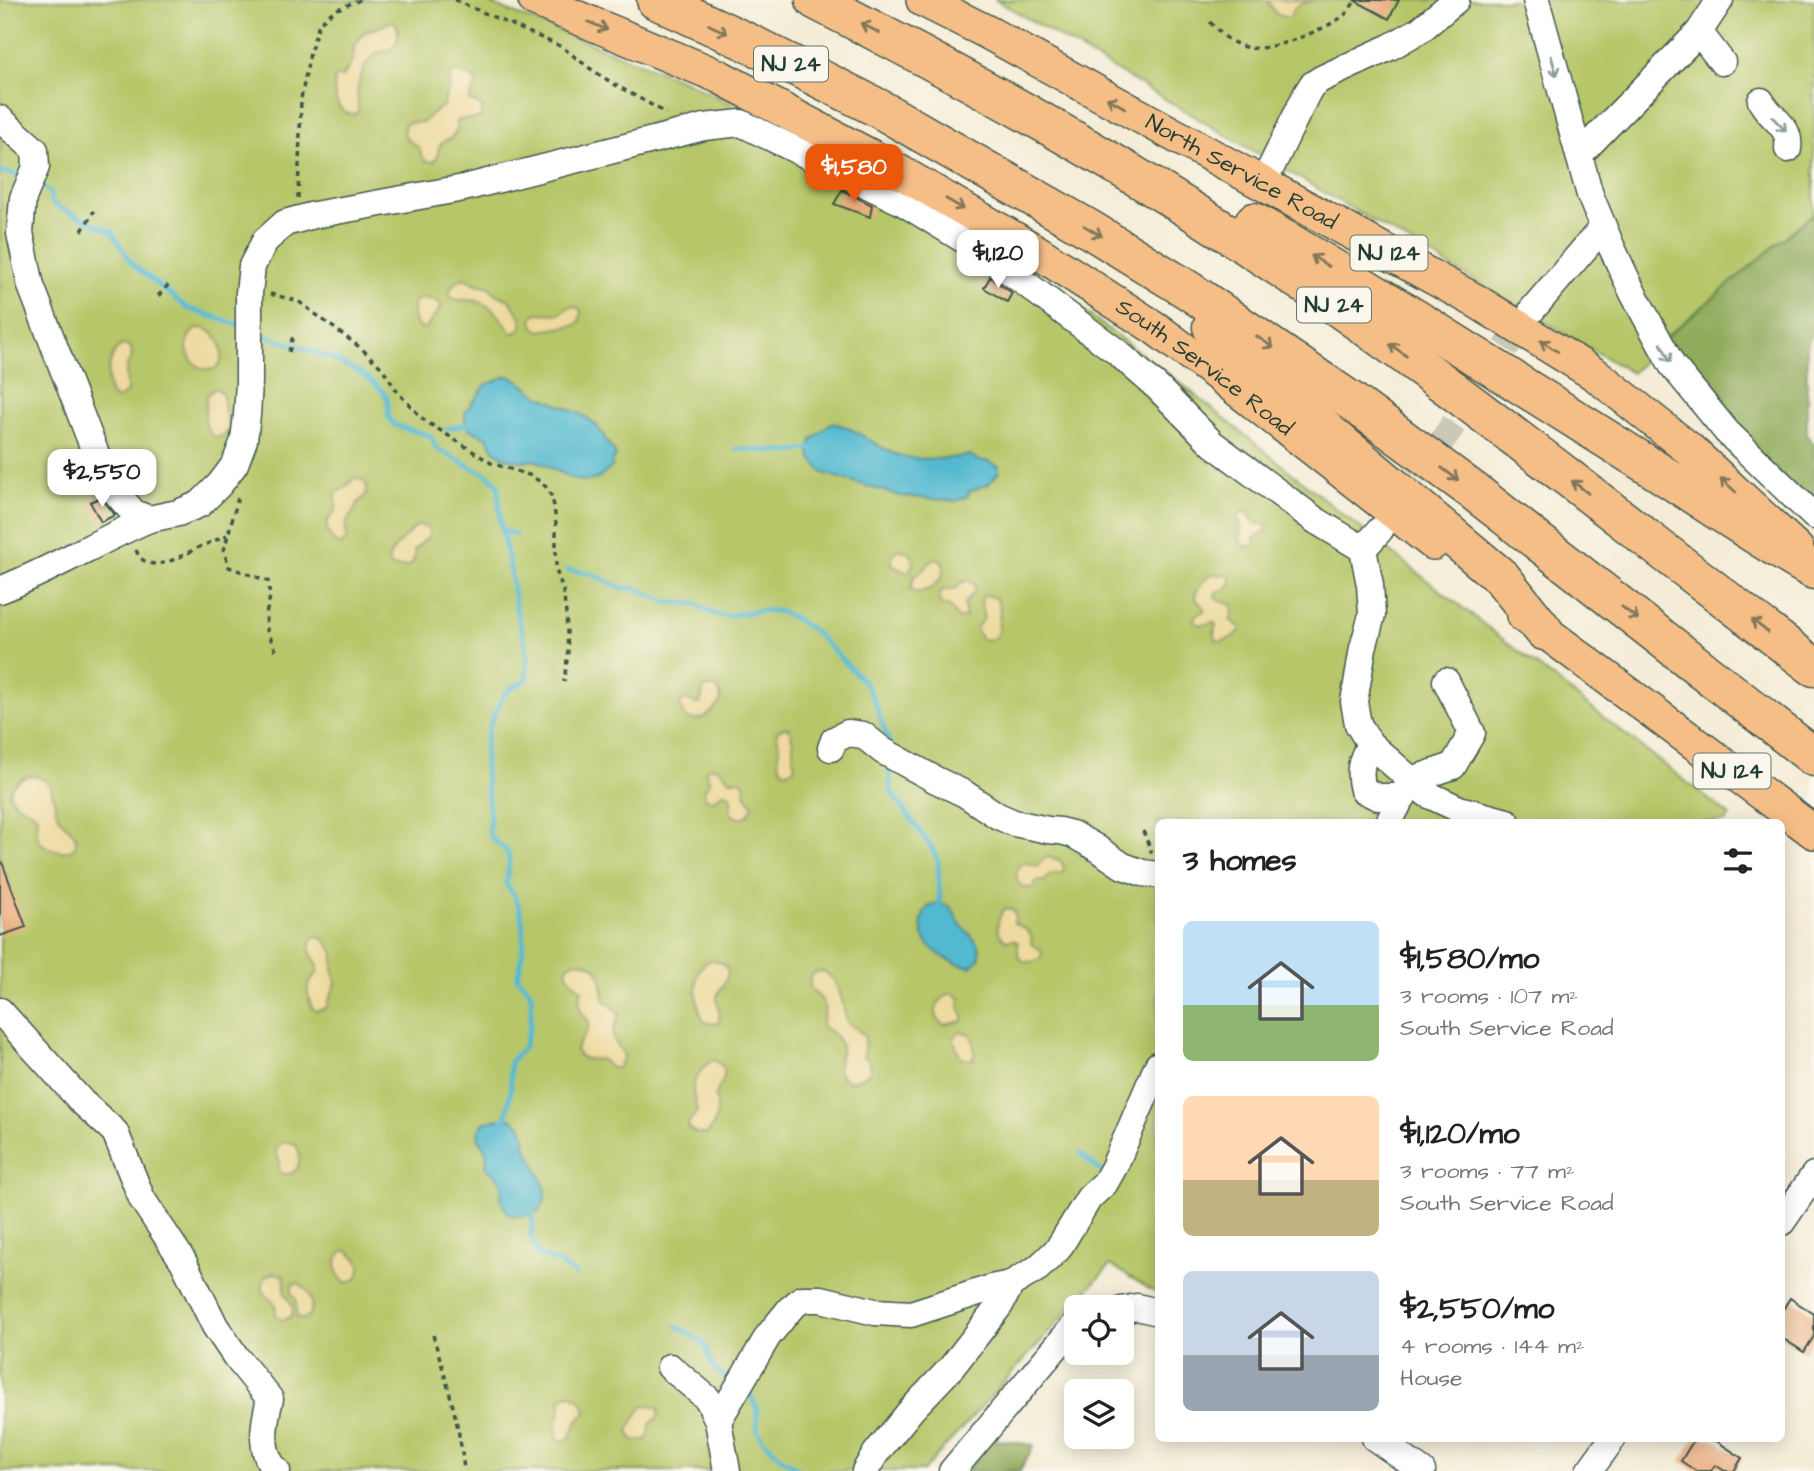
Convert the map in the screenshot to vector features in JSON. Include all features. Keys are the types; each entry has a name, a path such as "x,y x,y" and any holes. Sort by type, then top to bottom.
{"highway":[{"name":"NJ 24","path":"656,0 878,108 1035,197 1188,290 1351,401 1465,485 1814,757"},
{"name":"NJ 24","path":"815,0 1018,108 1135,176 1273,263 1393,346 1515,437 1814,667"},
{"path":"902,45 1164,171 1273,233 1671,479 1774,548 1814,568"},
{"path":"1188,290 1218,337 1502,578 1544,631"}],"main road":[{"name":"South Service Road","path":"535,0 718,76 893,168 1039,253 1155,328 1224,379 1544,631 1814,832"},
{"name":"North Service Road","path":"923,0 999,38 1476,301 1595,375 1689,449 1814,568"}],"street":[{"path":"1263,184 1312,85 1391,47 1420,30 1457,0"},
{"path":"1536,0 1590,195 1633,293 1672,365 1727,432 1814,516"},
{"path":"1579,155 1699,32 1720,0"},
{"path":"1699,32 1722,62"},
{"path":"1761,101 1767,112 1787,132 1788,149"},
{"path":"0,119 35,150 36,167 23,198 20,233 31,286 99,462 117,494 140,523"},
{"path":"0,590 140,523 200,505 220,484 235,464 244,440 249,382 249,293 252,266 265,241 285,223 314,215 464,188 691,130 741,123 902,202 982,251 1127,361 1213,443 1304,513 1371,540 1372,615 1363,648 1354,702 1358,724 1370,744 1407,788 1459,809 1496,819"},
{"path":"1532,310 1603,227"},
{"path":"1370,744 1359,775 1363,790 1378,797 1407,788 1453,766 1472,733 1446,681"},
{"path":"831,748 834,740 848,733 863,735 883,751 965,793 998,816 1014,823 1072,834 1123,866 1143,873 1155,869"},
{"path":"1391,819 1407,788"},
{"path":"0,1011 82,1102 115,1132 142,1199 183,1261 215,1326 270,1399 264,1438 267,1455 277,1471"},
{"path":"718,1421 768,1336 802,1299 821,1299 875,1312 911,1314 990,1288 1011,1284 1038,1268 1058,1249 1089,1198 1105,1183 1155,1072"},
{"path":"1785,1218 1814,1175"},
{"path":"865,1471 912,1409 951,1368 1000,1305 1011,1284"},
{"path":"1134,1308 1155,1311"},
{"path":"952,1471 1064,1338"},
{"path":"670,1367 708,1399 718,1421 727,1471"},
{"path":"1381,1442 1422,1471"},
{"path":"1594,1469 1611,1442"}],"path":[{"path":"291,221 300,194 301,99 319,23 335,10 360,0"},
{"path":"455,0 562,47 604,78 655,106 691,130"},
{"path":"1210,22 1226,39 1247,48 1266,48 1285,44 1343,16 1356,0"},
{"path":"82,231 94,211"},
{"path":"158,296 170,283"},
{"path":"249,293 275,294 298,301 334,327 382,368 399,394 424,420 491,463 529,475 546,487 554,506 556,570 563,590 566,613 568,653 564,682"},
{"path":"289,352 293,335"},
{"path":"235,464 238,497 224,550 229,567 268,581 270,597 266,614 267,630 277,653"},
{"path":"140,523 137,554 146,562 166,564 227,535"},
{"path":"1143,831 1155,863"},
{"path":"433,1335 455,1412 464,1471"}],"green space":[{"path":"0,0 481,0 685,81 882,179 1027,268 1184,386 1350,520 1730,816 1728,819 1155,819 1155,1292 1110,1265 1083,1295 1064,1295 1064,1316 923,1471 0,1471"},
{"path":"996,0 1814,0 1814,213 1663,340 1632,373"},
{"path":"1814,213 1814,332 1807,342 1807,435 1814,444 1814,509 1743,438 1663,340"},
{"path":"993,1439 1034,1445 1020,1471 966,1471"}],"sand":[{"path":"1267,0 1316,0 1297,6 1287,18 1276,14"},
{"path":"391,21 395,22 397,28 396,42 392,48 370,59 362,72 358,88 359,110 354,115 343,111 339,107 334,90 335,77 343,77 353,59 354,46 364,33"},
{"path":"457,71 475,79 476,84 469,100 483,107 481,117 456,121 457,130 450,139 441,144 436,160 424,160 419,148 407,139 403,130 406,123 424,122 444,105 450,87 450,76"},
{"path":"464,278 488,286 496,294 509,300 521,317 522,326 516,333 511,332 496,313 482,303 453,299 449,292 453,285"},
{"path":"421,298 439,302 441,307 426,328 420,328 413,316 414,302"},
{"path":"571,306 579,308 581,312 580,321 576,325 540,331 534,327 532,319 536,313 559,314"},
{"path":"199,328 212,333 220,344 222,354 220,363 215,368 201,368 190,357 188,339 192,332"},
{"path":"122,345 129,346 132,350 126,367 127,392 119,398 113,397 110,391 108,372 115,351"},
{"path":"218,389 223,397 228,426 228,431 223,436 215,437 205,418 207,395"},
{"path":"354,478 365,483 366,495 348,519 347,538 340,545 329,535 327,524 336,511 336,493"},
{"path":"1247,512 1255,523 1265,524 1267,528 1266,532 1254,538 1255,544 1251,547 1242,545 1240,541 1241,527 1237,516"},
{"path":"418,525 428,528 429,536 414,550 415,557 411,565 392,567 389,562 391,553"},
{"path":"900,549 911,554 911,570 905,572 894,566 893,553"},
{"path":"936,558 942,561 943,573 940,579 926,590 914,592 911,588 914,576"},
{"path":"1212,574 1231,578 1229,586 1216,592 1215,597 1232,605 1230,620 1240,627 1240,631 1223,641 1217,641 1214,634 1216,624 1194,621 1195,616 1204,611 1195,595 1203,581"},
{"path":"967,580 974,584 975,591 964,604 966,617 958,619 951,608 941,604 939,597 943,590 957,588"},
{"path":"986,595 996,598 1000,610 997,633 994,638 987,640 982,639 976,631 984,618 981,605 982,597"},
{"path":"704,688 719,690 720,702 710,713 697,720 686,718 680,706 682,701 687,699 700,704"},
{"path":"785,727 790,729 795,767 786,772 780,765 777,734 777,731"},
{"path":"718,768 730,780 744,783 746,796 753,805 748,815 735,817 730,812 732,797 726,793 712,801 705,797 704,791 710,782 706,769"},
{"path":"29,776 46,781 50,786 57,814 75,835 75,847 71,850 54,850 43,845 37,836 37,816 12,800 12,787"},
{"path":"1046,857 1060,860 1064,867 1062,873 1049,875 1045,881 1035,882 1035,887 1028,888 1019,883 1016,873 1021,865 1025,863 1037,866"},
{"path":"1004,909 1014,912 1014,923 1029,933 1031,944 1041,950 1040,958 1031,962 1023,960 1018,956 1018,942 1007,941 1000,934 998,922"},
{"path":"316,936 325,940 333,951 336,983 326,1008 317,1011 312,1008 308,996 309,983 318,971 310,950 312,938"},
{"path":"714,960 727,968 728,973 717,997 719,1020 711,1023 703,1021 696,986 700,969"},
{"path":"577,961 586,962 597,969 605,1001 619,1012 613,1037 624,1055 618,1068 611,1068 601,1059 583,1058 576,1050 589,1026 579,1006 582,990 567,971 567,967"},
{"path":"823,971 838,988 848,1023 865,1038 863,1056 869,1061 871,1069 867,1075 858,1079 848,1081 842,1076 838,1067 841,1052 839,1041 822,1026 824,1004 811,989 810,981 811,975"},
{"path":"951,993 960,998 959,1007 963,1021 943,1025 936,1016 936,1007"},
{"path":"962,1032 970,1034 974,1043 974,1058 969,1060 961,1058 954,1040 955,1035"},
{"path":"714,1060 723,1068 724,1077 715,1096 717,1111 713,1126 707,1134 699,1134 688,1127 697,1112 693,1088 700,1071"},
{"path":"285,1141 295,1144 298,1149 298,1166 291,1174 279,1172 276,1152 278,1146"},
{"path":"345,1250 357,1259 360,1266 356,1279 347,1283 339,1276 336,1267 338,1258"},
{"path":"273,1273 284,1275 284,1291 293,1307 292,1316 283,1320 277,1316 276,1305 263,1291 265,1277"},
{"path":"298,1283 307,1290 312,1305 305,1320 297,1317 296,1300 291,1292 292,1285"},
{"path":"569,1394 580,1400 586,1413 577,1422 569,1438 561,1441 557,1437 556,1425 561,1401"},
{"path":"644,1405 656,1407 659,1410 658,1417 650,1424 646,1440 635,1441 629,1429"}],"water":[{"path":"506,376 581,414 596,425 614,451 616,457 612,461 612,467 591,481 575,479 537,461 504,457 493,448 488,438 469,429 465,412 486,385"},
{"path":"831,423 848,428 903,457 933,459 971,455 978,461 999,466 999,472 989,484 970,491 967,497 956,501 900,496 823,473 810,457 811,441"},
{"path":"940,904 952,909 959,922 978,944 980,954 970,967 943,956 928,944 923,936 921,926 925,910"},
{"path":"506,1118 522,1126 525,1146 546,1190 545,1200 539,1211 527,1216 514,1216 507,1212 500,1198 501,1184 486,1168 487,1156 478,1136 485,1122"}],"building":[{"path":"1354,0 1399,0 1389,19"},
{"path":"842,190 872,205 870,217 834,204"},
{"path":"990,277 1012,293 1007,302 984,288"},
{"path":"101,497 115,515 101,522 90,502"},
{"path":"0,862 26,927 0,936"},
{"path":"1790,1298 1814,1314 1814,1336 1804,1352 1785,1340 1785,1306"},
{"path":"1693,1442 1718,1442 1742,1458 1734,1471 1725,1471 1715,1465 1711,1471 1696,1471 1681,1461"}],"waterway":[{"path":"0,171 23,176"},
{"path":"38,184 51,193 51,202 60,208 112,232 132,264 187,308 239,325"},
{"path":"256,333 324,356 358,372 385,395 388,417 394,425 431,436 436,448 485,473 498,484 500,520 516,609 528,654 526,680 509,689 502,698 487,734 485,775 489,834 508,854 506,884 522,917 522,955 517,978 528,988 532,997 530,1026 524,1047 510,1062 511,1088 506,1118 502,1119"},
{"path":"447,429 471,425"},
{"path":"736,449 792,452 811,448"},
{"path":"503,530 516,535"},
{"path":"567,570 589,573 622,588 634,588 670,603 695,603 713,614 727,616 764,610 781,612 797,620 816,633 865,683 890,745"},
{"path":"889,763 891,792 932,848 938,861 940,909"},
{"path":"1081,1154 1102,1172"},
{"path":"530,1208 533,1224 531,1234 538,1255 557,1262 576,1275"},
{"path":"677,1326 701,1341 715,1370 732,1381"},
{"path":"748,1391 757,1408 757,1430 764,1441 801,1471"}],"tunnel":[{"path":"1395,509 1530,313"}]}
